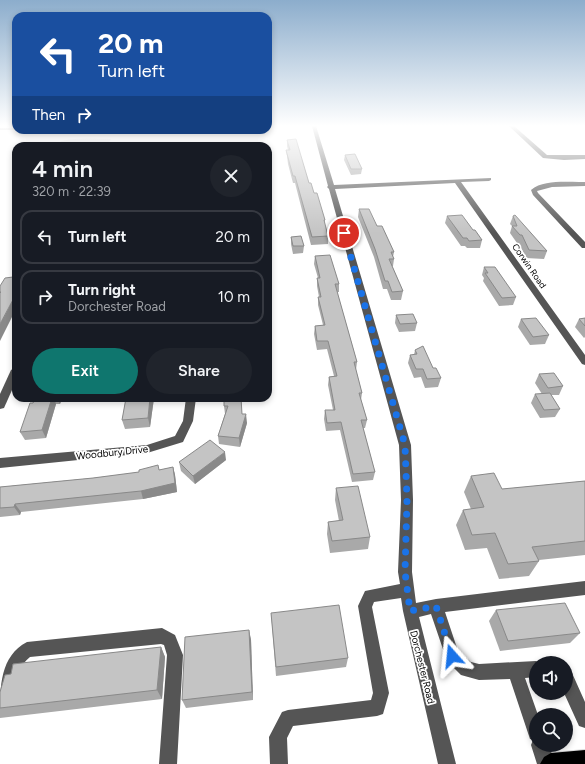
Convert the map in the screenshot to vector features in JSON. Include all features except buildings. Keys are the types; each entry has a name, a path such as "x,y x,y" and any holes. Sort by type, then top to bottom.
{"highway":[{"path":"551,764 585,760"}],"street":[{"name":"Dorchester Road","path":"323,162 405,445 407,500 405,572 407,590 410,611 447,764"},
{"path":"330,187 489,179"},
{"name":"Corwin Road","path":"457,181 585,362"},
{"path":"585,184 540,187 534,190 535,194 585,246"},
{"path":"0,405 12,379"},
{"name":"Woodbury Drive","path":"0,464 147,449 179,439 188,421 190,402"},
{"path":"410,611 436,606 585,588"},
{"path":"280,764 278,737 288,718 377,708 381,693 365,606 370,596 407,590"},
{"path":"436,606 452,656 467,669 479,672 529,670"},
{"path":"0,707 9,671 17,658 27,650 162,636 170,640 175,655 168,764"},
{"path":"515,671 529,712"},
{"path":"573,694 585,720"},
{"path":"542,752 546,764"}],"route":[{"path":"344,233 405,445 407,500 405,572 410,611 436,606 452,656"}]}
